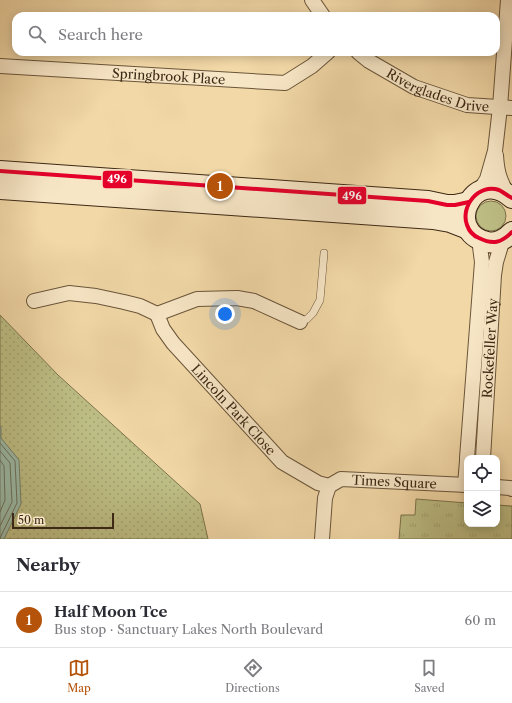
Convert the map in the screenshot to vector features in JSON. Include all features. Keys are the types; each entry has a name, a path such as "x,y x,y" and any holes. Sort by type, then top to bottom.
{"street":[{"path":"312,0 320,12"},
{"path":"474,234 466,222 466,208 486,179 506,108 508,0"},
{"name":"Springbrook Place","path":"0,66 285,83 312,66 323,56"},
{"name":"Riverglades Drive","path":"363,56 414,87 467,105 506,108"},
{"path":"495,151 500,181 509,196"},
{"path":"0,171 428,201 447,205 455,205 485,190 500,190 509,196"},
{"path":"0,189 433,219 450,222 489,242 496,242 508,236"},
{"name":"Rockefeller Way","path":"467,455 482,262 474,234"},
{"name":"Rockefeller Way","path":"483,455 494,275 496,262 508,236"},
{"path":"34,301 69,293 96,296 124,302 140,306 157,314 197,299 237,298 254,301 300,322"},
{"name":"Lincoln Park Close","path":"157,314 163,329 173,343 282,462 318,483 329,486"},
{"name":"Times Square","path":"329,486 341,479 464,485"},
{"path":"322,539 325,498 329,486"},
{"path":"500,487 512,489"}],"lane":[{"path":"300,322 307,319 313,313 320,300 324,253"}],"green space":[{"path":"491,201 497,202 505,210 505,222 497,230 491,231 485,230 477,222 476,216 477,210 485,202"},
{"path":"0,315 58,375 200,504 208,539 0,539"},
{"path":"416,499 464,503 464,527 500,527 500,505 512,506 512,539 399,539 401,515 415,515"}],"water":[{"path":"0,426 1,438 19,460 21,504 4,539 0,539"}],"transit line":[{"name":"496","path":"0,171 428,201 447,205 469,202"},
{"name":"496","path":"512,198 499,190 485,190 478,193 473,198 466,211 467,225 475,236 489,242 497,242 504,239 512,232"}],"place":[{"name":"Half Moon Tce","path":"220,186"}]}
